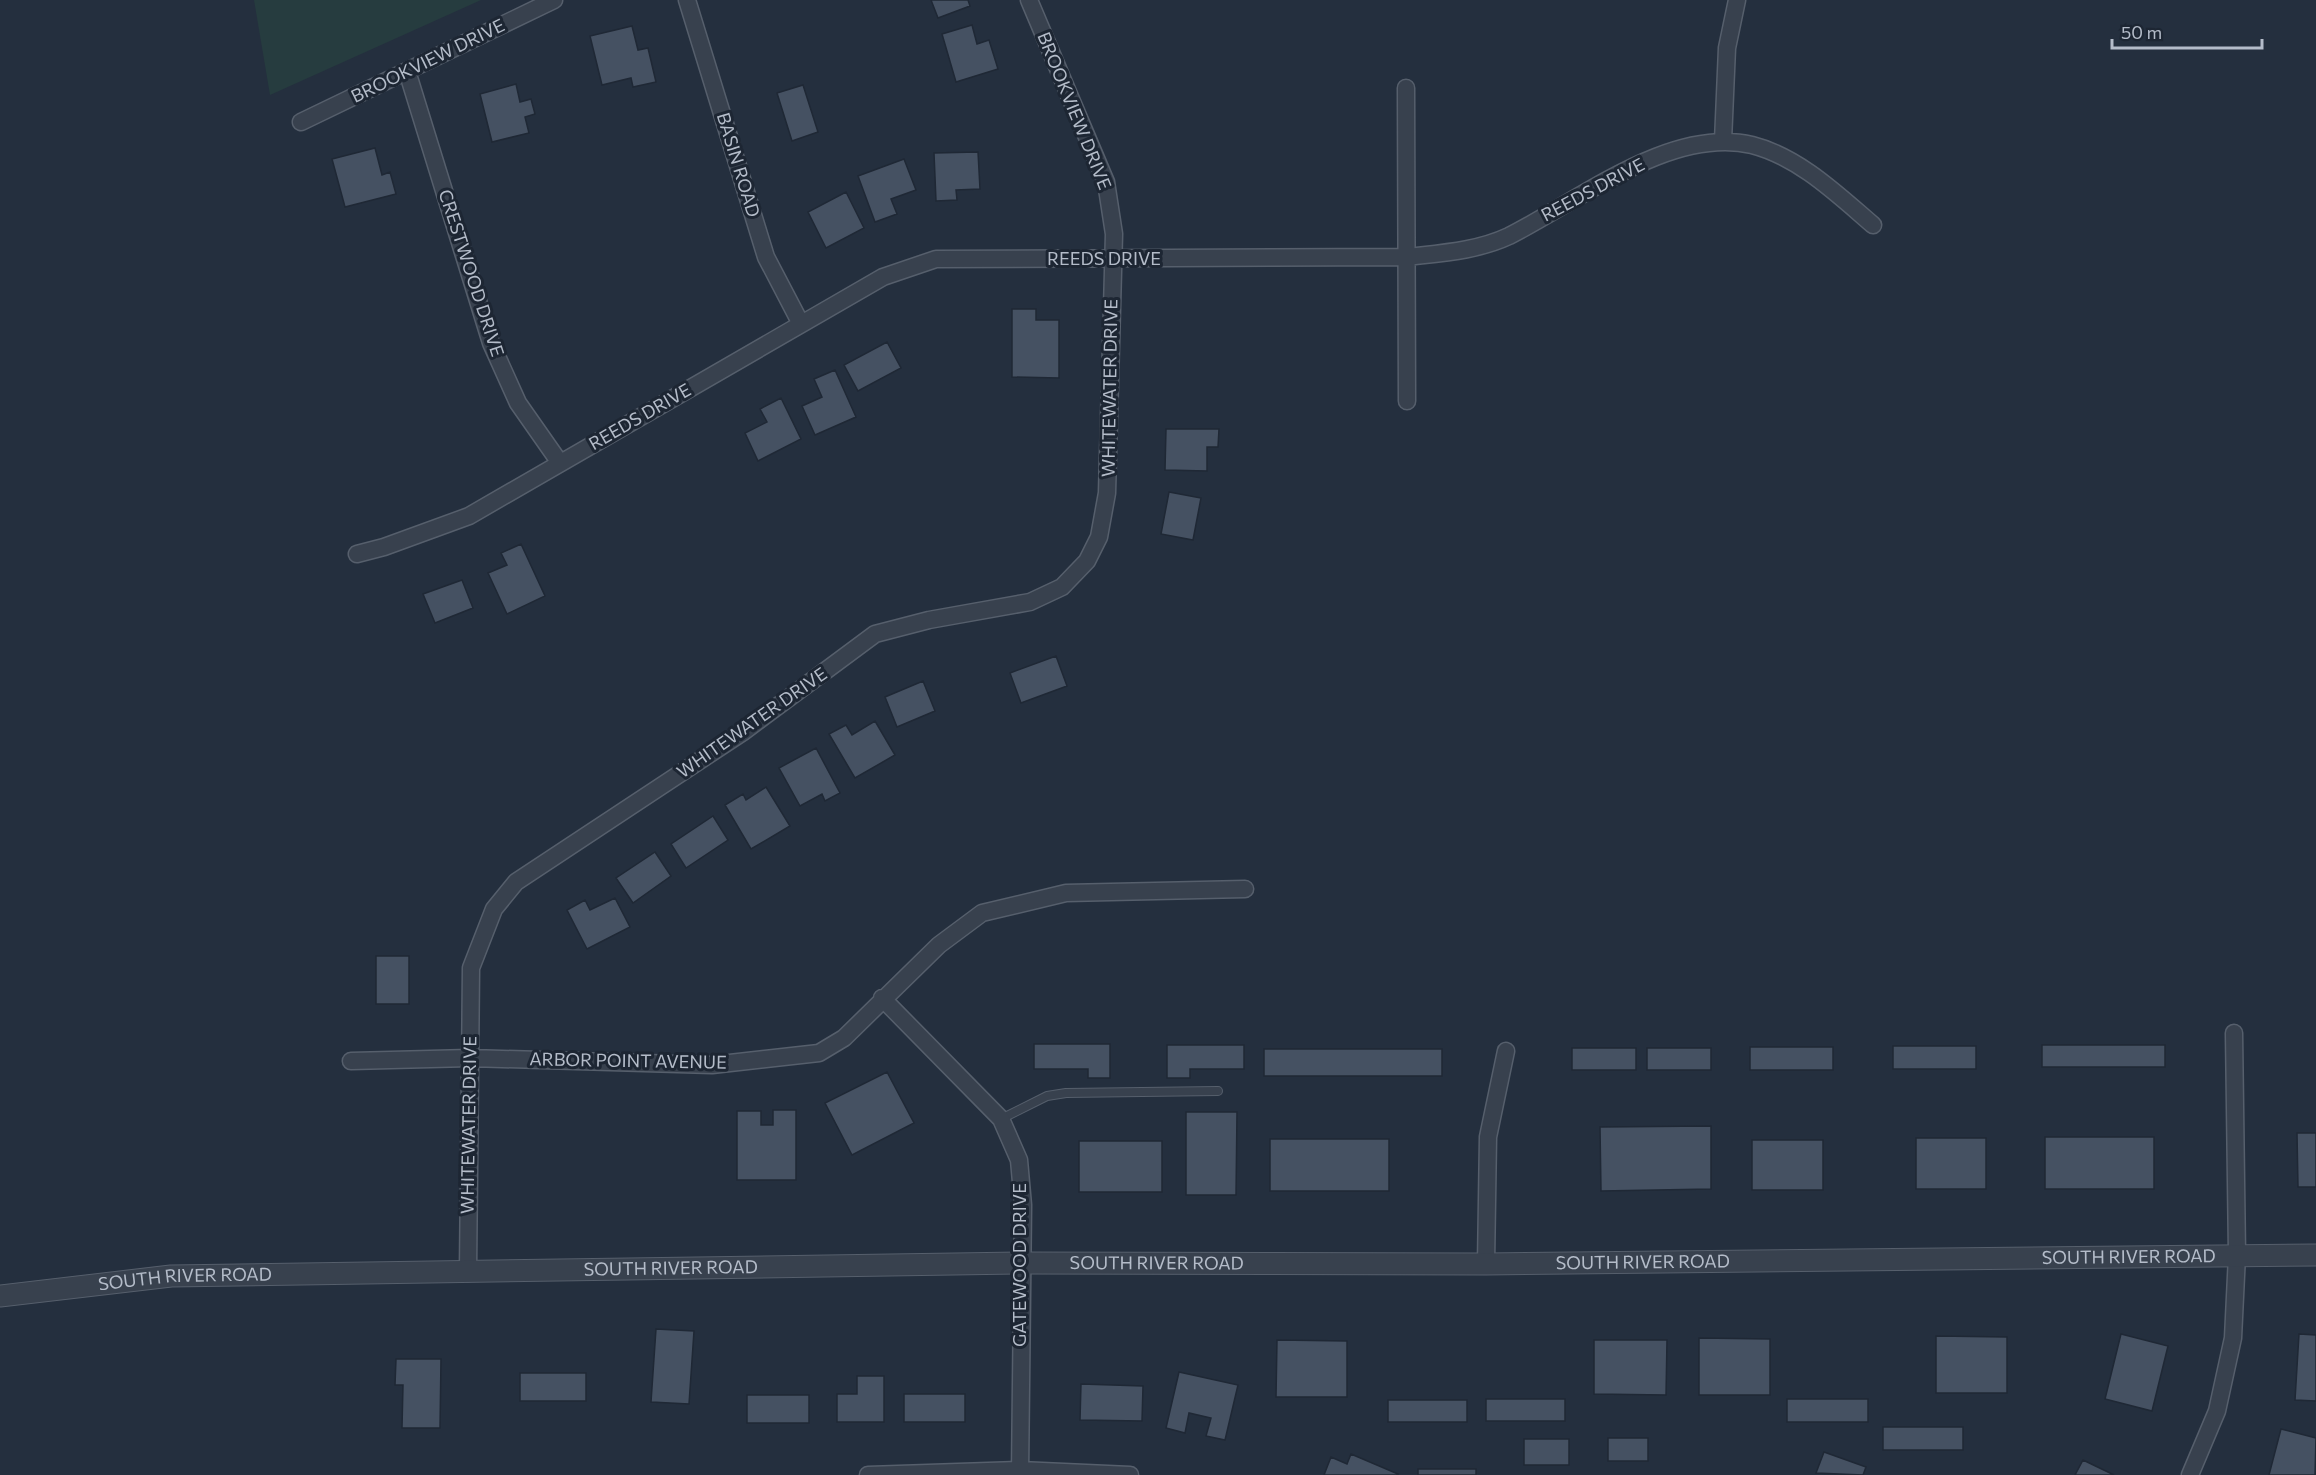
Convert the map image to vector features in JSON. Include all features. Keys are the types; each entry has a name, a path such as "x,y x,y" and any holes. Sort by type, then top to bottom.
{"street":[{"name":"BROOKVIEW DRIVE","path":"301,122 554,0"},
{"name":"BASIN ROAD","path":"687,0 766,257 801,324"},
{"name":"BROOKVIEW DRIVE","path":"1029,0 1106,182 1114,234 1113,259"},
{"path":"1723,141 1727,48 1737,0"},
{"name":"CRESTWOOD DRIVE","path":"407,71 491,343 518,403 560,463"},
{"path":"1406,88 1407,401"},
{"name":"REEDS DRIVE","path":"357,554 384,547 469,516 883,277 936,259 1407,257 1466,250 1507,237 1663,152 1723,141 1753,146 1806,171 1873,225"},
{"name":"WHITEWATER DRIVE","path":"468,1273 471,968 494,909 516,882 743,732 875,634 929,620 1030,602 1062,586 1087,561 1099,537 1107,493 1113,259"},
{"name":"ARBOR POINT AVENUE","path":"351,1061 470,1058 712,1065 819,1053 844,1038 882,998 939,945 982,914 1066,893 1245,889"},
{"name":"GATEWOOD DRIVE","path":"882,998 1001,1119 1019,1160 1023,1205 1020,1473"},
{"path":"2190,1475 2217,1411 2233,1338 2237,1255 2234,1033"},
{"path":"1486,1264 1488,1137 1506,1051"},
{"name":"SOUTH RIVER ROAD","path":"0,1296 171,1276 1021,1263 1486,1264 2316,1255"},
{"path":"868,1475 1020,1473 1130,1475"}],"lane":[{"path":"1001,1119 1041,1098 1066,1093 1218,1091"}],"green space":[{"path":"254,0 481,0 270,95"}],"building":[{"path":"931,0 968,0 970,6 938,18"},
{"path":"972,25 977,44 989,40 998,69 956,82 942,34"},
{"path":"632,26 638,50 648,48 656,82 633,87 631,78 602,85 590,36"},
{"path":"516,84 520,102 531,99 535,114 525,117 529,133 492,142 480,94"},
{"path":"803,85 818,132 792,141 777,93"},
{"path":"375,148 382,175 390,172 396,194 345,207 332,159"},
{"path":"978,152 980,189 956,190 957,200 936,201 934,153"},
{"path":"904,159 916,190 891,199 897,214 875,222 858,176"},
{"path":"846,192 864,228 826,248 808,212"},
{"path":"1012,309 1036,309 1036,320 1059,320 1059,378 1012,377"},
{"path":"887,342 901,368 858,391 844,365"},
{"path":"835,370 856,417 815,435 802,406 822,397 814,379"},
{"path":"781,398 801,439 758,461 745,433 767,422 760,409"},
{"path":"1166,429 1219,429 1218,447 1207,447 1207,471 1165,470"},
{"path":"1169,492 1201,498 1193,540 1161,534"},
{"path":"521,544 545,596 507,614 488,573 507,565 501,553"},
{"path":"462,580 473,608 435,623 423,594"},
{"path":"1056,656 1067,686 1021,703 1010,673"},
{"path":"923,681 935,711 897,727 885,697"},
{"path":"875,721 895,755 855,778 829,734 846,725 852,735"},
{"path":"816,748 840,793 825,801 822,794 800,806 779,768"},
{"path":"766,787 790,826 751,849 725,805 743,794 746,800"},
{"path":"713,816 728,840 686,868 671,844"},
{"path":"655,852 671,876 633,903 616,878"},
{"path":"615,898 630,927 587,949 567,910 585,900 590,910"},
{"path":"376,956 409,956 409,1004 376,1004"},
{"path":"1034,1044 1110,1044 1110,1078 1088,1078 1088,1069 1034,1069"},
{"path":"1167,1045 1244,1045 1244,1069 1190,1069 1190,1078 1167,1078"},
{"path":"2042,1045 2165,1045 2165,1067 2042,1067"},
{"path":"1893,1046 1976,1046 1976,1069 1893,1069"},
{"path":"1750,1047 1833,1047 1833,1070 1750,1070"},
{"path":"1572,1048 1636,1048 1636,1070 1572,1070"},
{"path":"1647,1048 1711,1048 1711,1070 1647,1070"},
{"path":"1264,1049 1442,1049 1442,1076 1264,1076"},
{"path":"887,1072 914,1123 852,1155 825,1103"},
{"path":"773,1110 796,1110 796,1180 737,1180 737,1111 761,1111 761,1125 773,1125"},
{"path":"1186,1112 1237,1112 1236,1195 1186,1195"},
{"path":"1711,1126 1711,1189 1601,1191 1600,1127"},
{"path":"2297,1133 2316,1133 2316,1187 2298,1187"},
{"path":"2045,1137 2154,1137 2154,1189 2045,1189"},
{"path":"1916,1138 1986,1138 1986,1189 1916,1189"},
{"path":"1270,1139 1389,1139 1389,1191 1270,1191"},
{"path":"1752,1140 1823,1140 1823,1190 1752,1190"},
{"path":"1079,1141 1162,1141 1162,1192 1079,1192"},
{"path":"656,1329 694,1331 689,1404 651,1402"},
{"path":"2121,1334 2168,1346 2152,1411 2105,1399"},
{"path":"2299,1334 2316,1335 2316,1401 2295,1400"},
{"path":"1936,1336 2007,1337 2007,1393 1936,1393"},
{"path":"1699,1338 1770,1339 1770,1395 1699,1395"},
{"path":"1277,1340 1347,1341 1347,1397 1276,1397"},
{"path":"1594,1340 1667,1340 1666,1395 1594,1394"},
{"path":"396,1359 441,1359 440,1428 402,1428 403,1385 395,1385"},
{"path":"1179,1372 1238,1385 1225,1440 1206,1436 1211,1418 1189,1413 1185,1433 1166,1428"},
{"path":"520,1373 586,1373 586,1401 520,1401"},
{"path":"857,1376 884,1376 884,1422 837,1422 837,1394 857,1394"},
{"path":"1081,1384 1143,1386 1142,1421 1080,1420"},
{"path":"904,1394 965,1394 965,1422 904,1422"},
{"path":"747,1395 809,1395 809,1423 747,1423"},
{"path":"1486,1399 1565,1399 1565,1421 1486,1421"},
{"path":"1787,1399 1868,1399 1868,1422 1787,1422"},
{"path":"1388,1400 1467,1400 1467,1422 1388,1422"},
{"path":"1883,1427 1963,1427 1963,1450 1883,1450"},
{"path":"2281,1429 2316,1438 2315,1475 2269,1475"},
{"path":"1608,1438 1648,1438 1648,1461 1608,1461"},
{"path":"1524,1439 1569,1439 1569,1465 1524,1465"},
{"path":"1824,1452 1866,1467 1863,1475 1816,1473"},
{"path":"1351,1454 1398,1475 1324,1475 1331,1457 1347,1464"},
{"path":"2083,1460 2114,1475 2075,1475"},
{"path":"1418,1469 1476,1469 1476,1475 1418,1475"}]}
